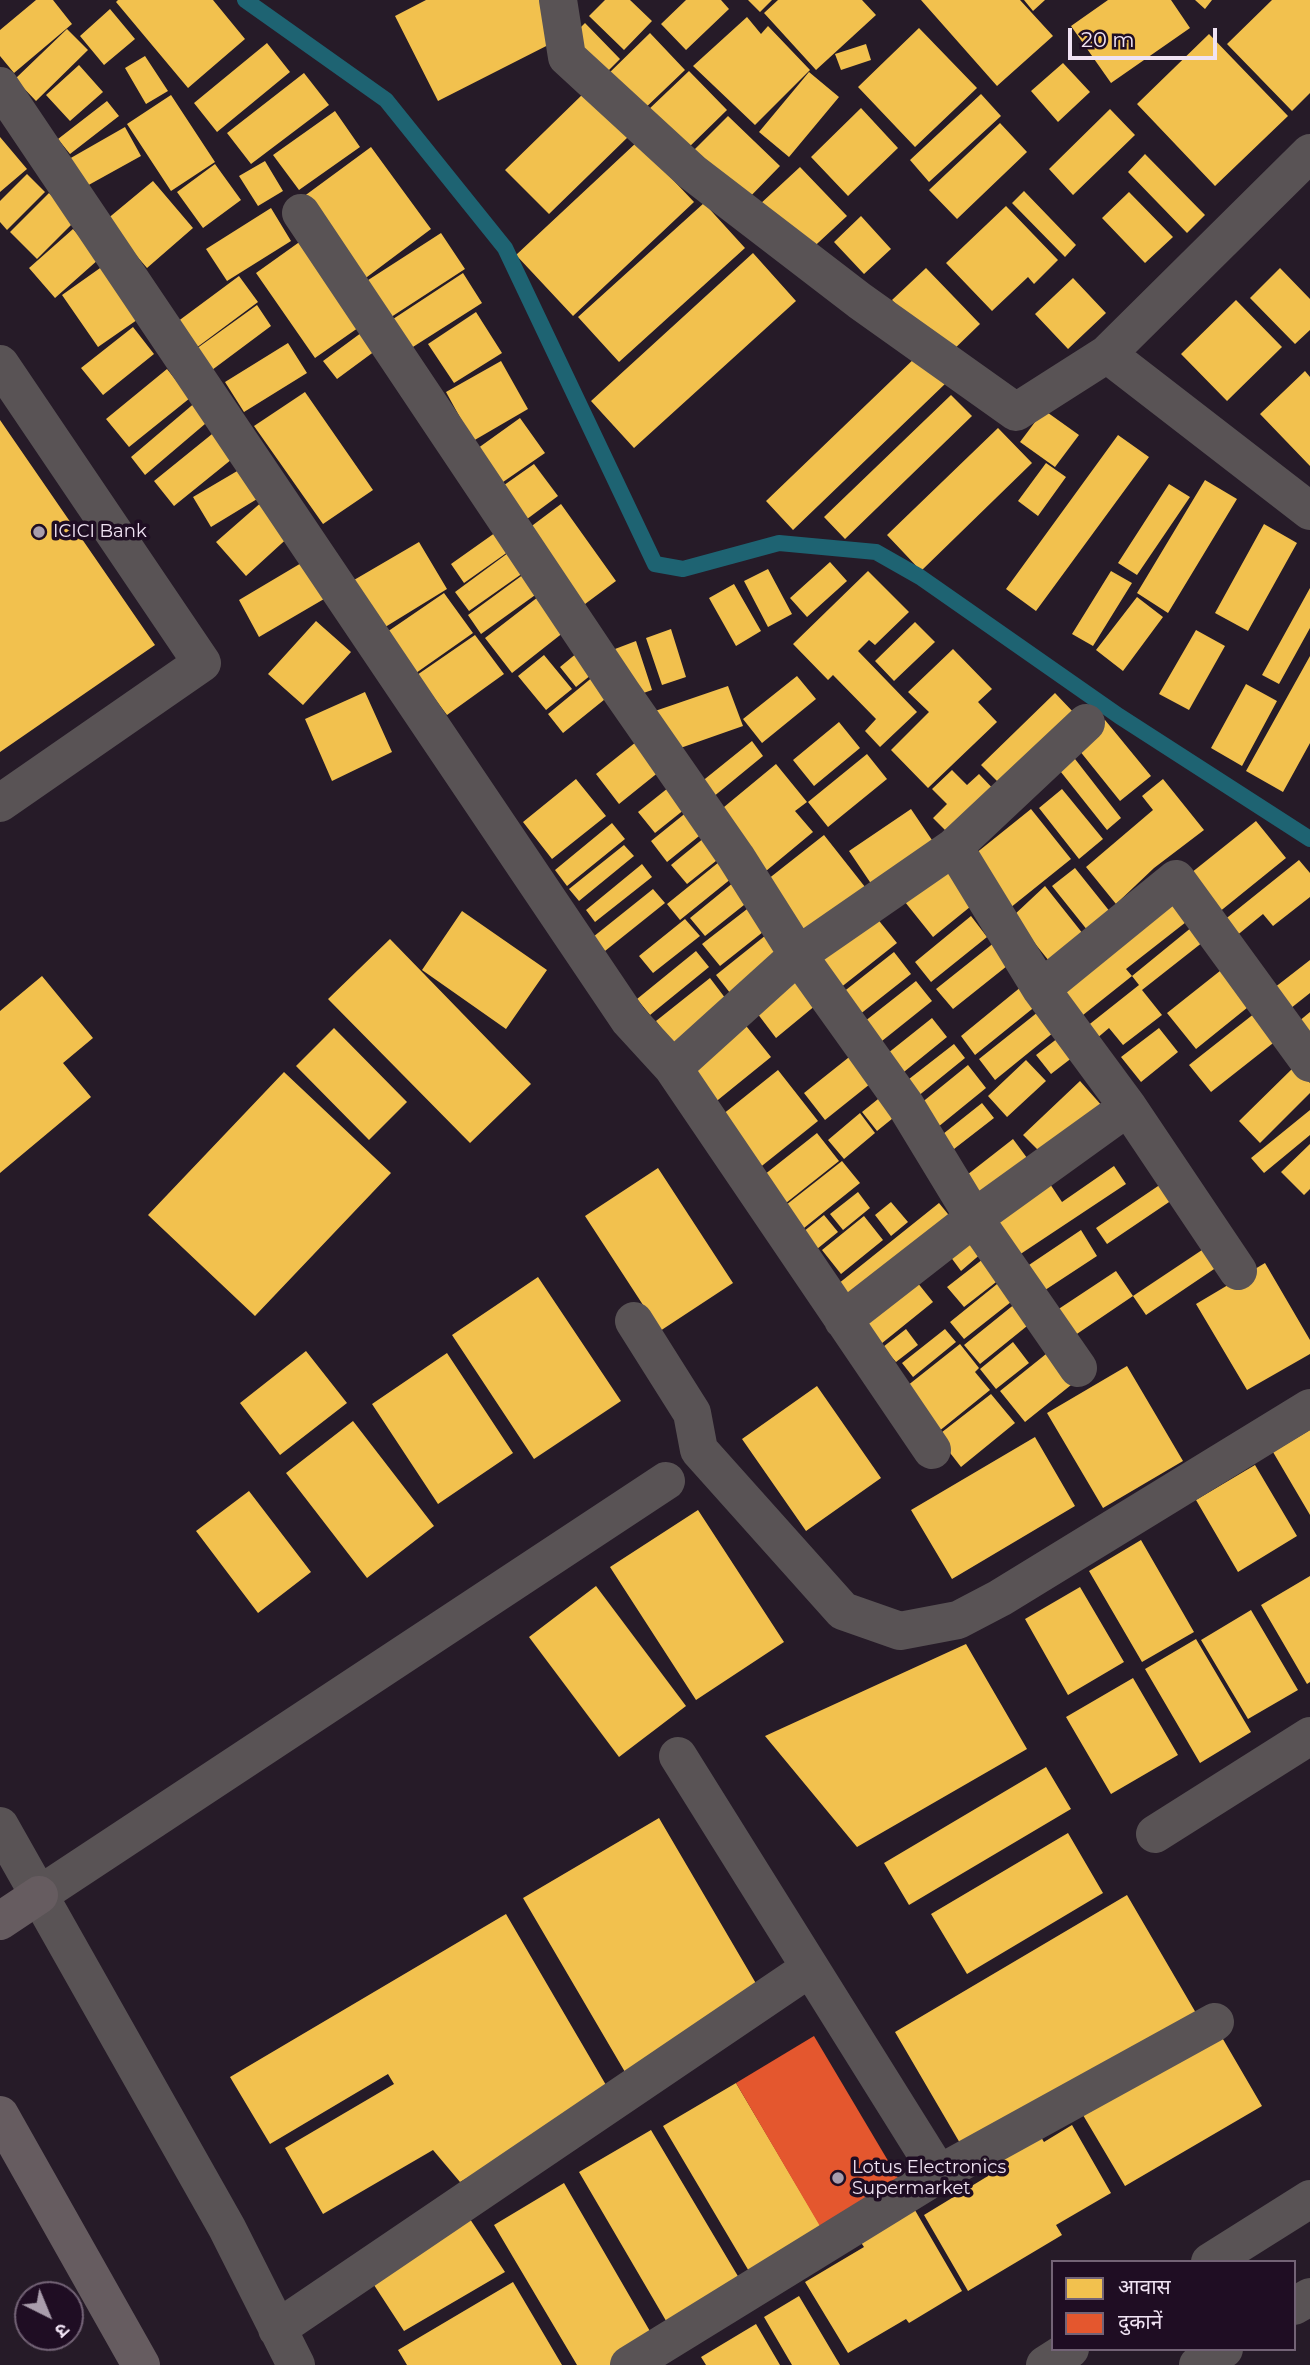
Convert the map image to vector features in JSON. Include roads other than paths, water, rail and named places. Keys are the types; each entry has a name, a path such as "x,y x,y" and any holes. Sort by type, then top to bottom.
{"main road":[{"path":"0,1921 39,1895"},
{"path":"0,2115 141,2365"}],"street":[{"path":"558,0 566,57 692,172 860,301 1016,412 1107,354 1310,153"},
{"path":"0,86 629,1020 673,1068 932,1450"},
{"path":"301,213 622,693 736,856 798,955 905,1106 974,1218 1078,1368"},
{"path":"1107,354 1310,511"},
{"path":"0,364 202,663 0,803"},
{"path":"673,1068 798,955 954,847 1086,723"},
{"path":"954,847 1041,989 1128,1107 1238,1271"},
{"path":"1041,989 1175,879 1310,1063"},
{"path":"843,1320 974,1218 1128,1107"},
{"path":"634,1321 692,1413 699,1450 843,1611 900,1631 958,1620 1000,1598 1310,1408"},
{"path":"39,1895 666,1481"},
{"path":"1154,1834 1310,1737"},
{"path":"678,1756 939,2174"},
{"path":"0,1826 227,2228 296,2365"},
{"path":"277,2329 810,1968"},
{"path":"629,2365 939,2174 1215,2022"},
{"path":"1213,2260 1310,2199"},
{"path":"1045,2365 1067,2351"},
{"path":"1198,2365 1221,2351"}],"waterway":[{"path":"245,0 386,100 505,248 655,564 683,569 779,543 876,552 920,577 1119,716 1310,839"}],"place":[{"name":"ICICI Bank","path":"39,532"},
{"name":"Lotus Electronics Supermarket","path":"838,2178"}]}
